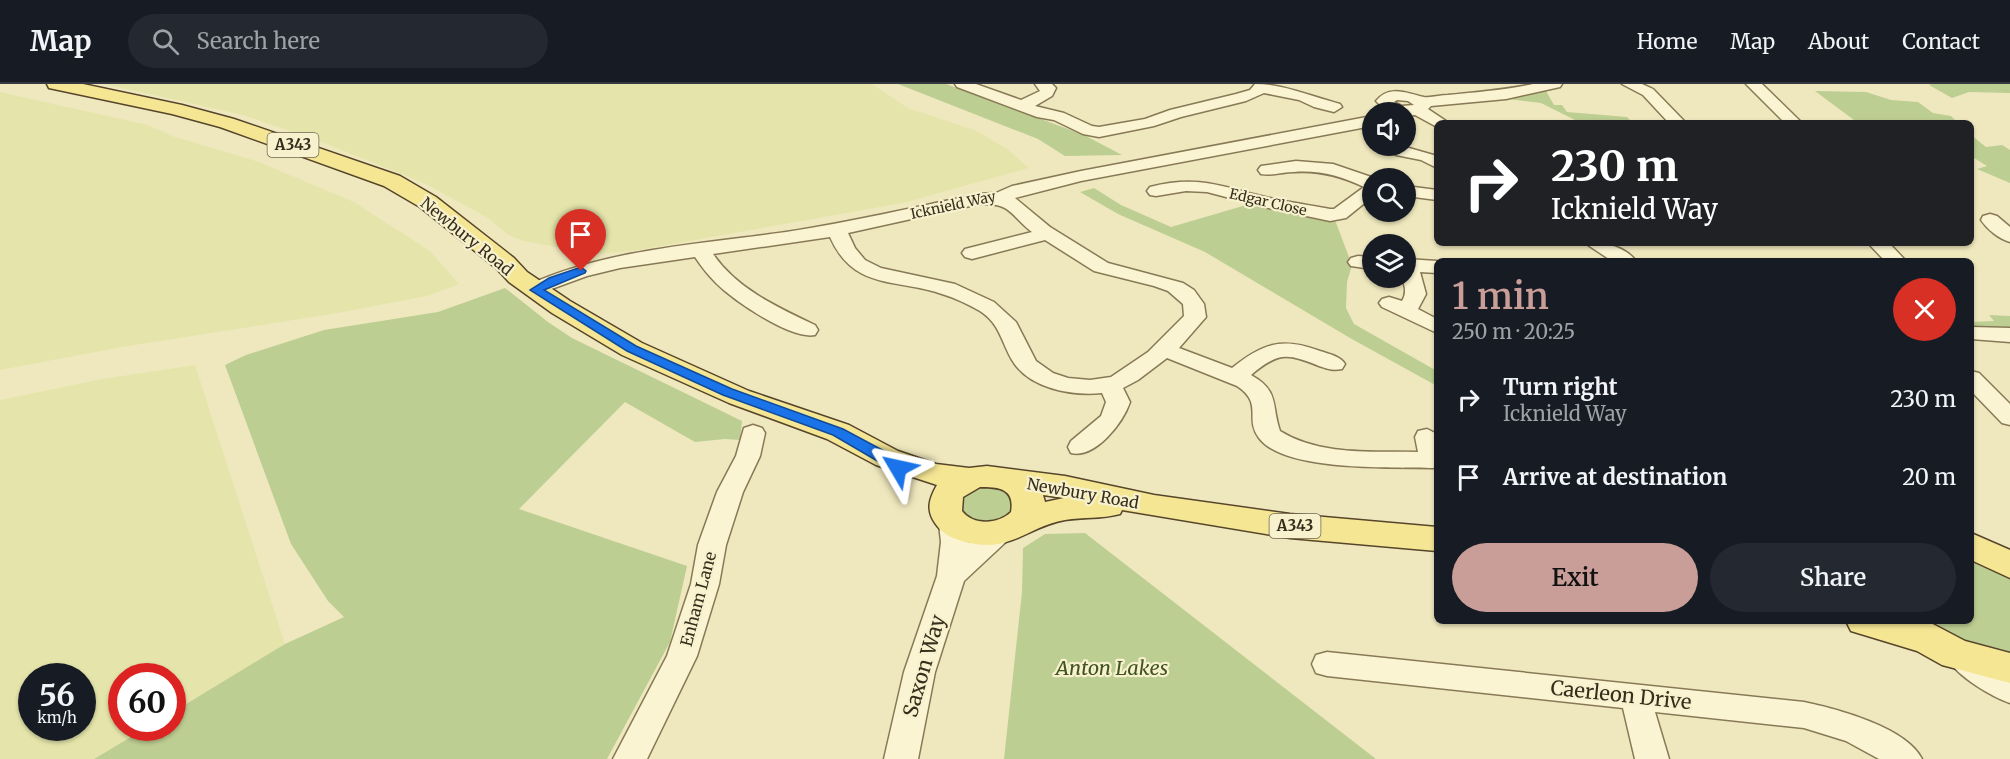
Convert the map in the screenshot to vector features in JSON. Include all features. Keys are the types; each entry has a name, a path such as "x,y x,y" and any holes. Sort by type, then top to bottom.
{"main road":[{"name":"Newbury Road","path":"56,84 176,109 227,123 392,182 420,197 463,228 536,290 606,334 658,361 747,400 838,432 887,458 922,471 969,478"},
{"name":"Newbury Road","path":"887,458 949,517"},
{"name":"A343","path":"969,478 991,476 1011,481"},
{"path":"949,517 947,495 953,488 969,478"},
{"name":"Newbury Road","path":"1011,481 1100,493 1154,506 1290,526 1434,539"},
{"path":"1011,481 1027,495 1029,511 1012,526"},
{"name":"Newbury Road","path":"1012,526 1065,509 1154,506"},
{"name":"A343","path":"949,517 974,532 1012,526"},
{"path":"1873,624 2010,668"},
{"path":"1901,624 1942,648"}],"street":[{"path":"962,84 1043,114 1058,116 1089,131 1102,132 1145,124 1180,112 1241,98 1262,86 1303,96 1321,107"},
{"path":"1022,105 1047,93 1048,88 1042,84"},
{"path":"1384,93 1384,101 1389,107 1403,111 1420,106 1555,84"},
{"path":"1629,84 1648,92 1675,120"},
{"path":"1753,84 1791,120"},
{"path":"1420,106 1437,120"},
{"name":"Icknield Way","path":"536,290 553,280 597,267 837,230 979,199 999,198 1018,190 1081,176 1362,123"},
{"path":"1416,154 1434,161"},
{"path":"1267,170 1295,165 1324,166 1362,180"},
{"name":"Edgar Close","path":"1156,190 1186,186 1209,187 1264,202 1330,215 1339,214 1362,197"},
{"path":"1416,193 1434,195"},
{"path":"837,230 840,242 850,257 865,270 948,289 992,310 1012,332 1022,358 1035,372 1069,384 1110,386 1132,375 1195,317 1194,304 1188,296 1164,282 1103,268 1047,234 1008,200 999,198"},
{"path":"1990,220 2010,236"},
{"path":"977,247 1047,234"},
{"path":"1600,246 1621,258"},
{"path":"1881,246 1893,258"},
{"path":"700,250 711,269 725,284 744,297 807,330"},
{"path":"1416,266 1434,267"},
{"path":"1414,288 1416,300 1397,307 1434,326"},
{"path":"1974,333 2010,335"},
{"path":"1162,349 1235,377 1256,388 1263,396 1269,435 1291,447 1349,457 1432,452"},
{"path":"1235,377 1269,352 1278,350 1300,352 1335,364"},
{"path":"1974,381 2010,417"},
{"path":"1080,447 1114,414 1117,396 1110,386"},
{"name":"Enham Lane","path":"630,759 682,656 705,584 712,545 730,492 748,456 753,433"},
{"name":"Saxon Way","path":"901,759 922,661 953,575 956,546 949,517"},
{"name":"Saxon Way","path":"953,575 981,547 1012,526"},
{"path":"1942,648 2010,690"},
{"name":"Caerleon Drive","path":"1327,664 1635,696 1823,719 1864,734 1905,759"},
{"path":"1635,696 1653,759"}],"green space":[{"path":"104,84 872,84 908,108 977,131 1007,149 1029,168 903,203 633,251 594,254 524,241 508,235 488,218 426,184 316,140 243,115"},
{"path":"898,84 946,84 1084,135 1122,155 1065,156 1038,139"},
{"path":"2010,84 2010,93 1969,92 1952,98 1929,85"},
{"path":"1546,91 1554,105 1562,105 1567,112 1627,117 1630,120 1575,120 1541,103 1508,99"},
{"path":"1815,91 1866,92 1891,100 1918,102 1933,113 1951,116 1955,120 1854,120"},
{"path":"0,92 148,125 172,136 259,162 354,202 430,251 459,284 427,296 338,313 122,347 0,370"},
{"path":"1974,137 1986,147 2002,145 2010,150 2010,183 1977,169 1987,166 1974,158"},
{"path":"1094,188 1121,205 1171,227 1253,203 1335,220 1352,265 1347,282 1346,308 1354,324 1434,369 1434,384 1350,338 1205,252 1118,214 1080,192"},
{"path":"505,288 572,338 742,421 740,440 695,442 625,402 519,509 687,566 670,642 607,759 94,759 124,741 186,741 186,704 285,644 344,617 328,601 291,544 225,365 246,355 324,330 438,312"},
{"path":"1989,315 2010,316 2010,330 1974,328 1974,322 1994,321"},
{"path":"195,365 285,644 186,704 186,663 108,663 108,741 124,741 94,759 0,759 0,400 102,379"},
{"path":"996,484 1015,497 1010,516 987,524 962,515 957,501 967,488"},
{"name":"Anton Lakes","path":"1085,533 1376,759 1004,759 1022,592 1023,548 1045,534"},
{"path":"1974,553 2010,571 2010,659 1918,624 1974,624"}],"route":[{"path":"581,271 553,280 536,290 583,321 632,349 727,392 838,432 887,458 898,468"}]}
